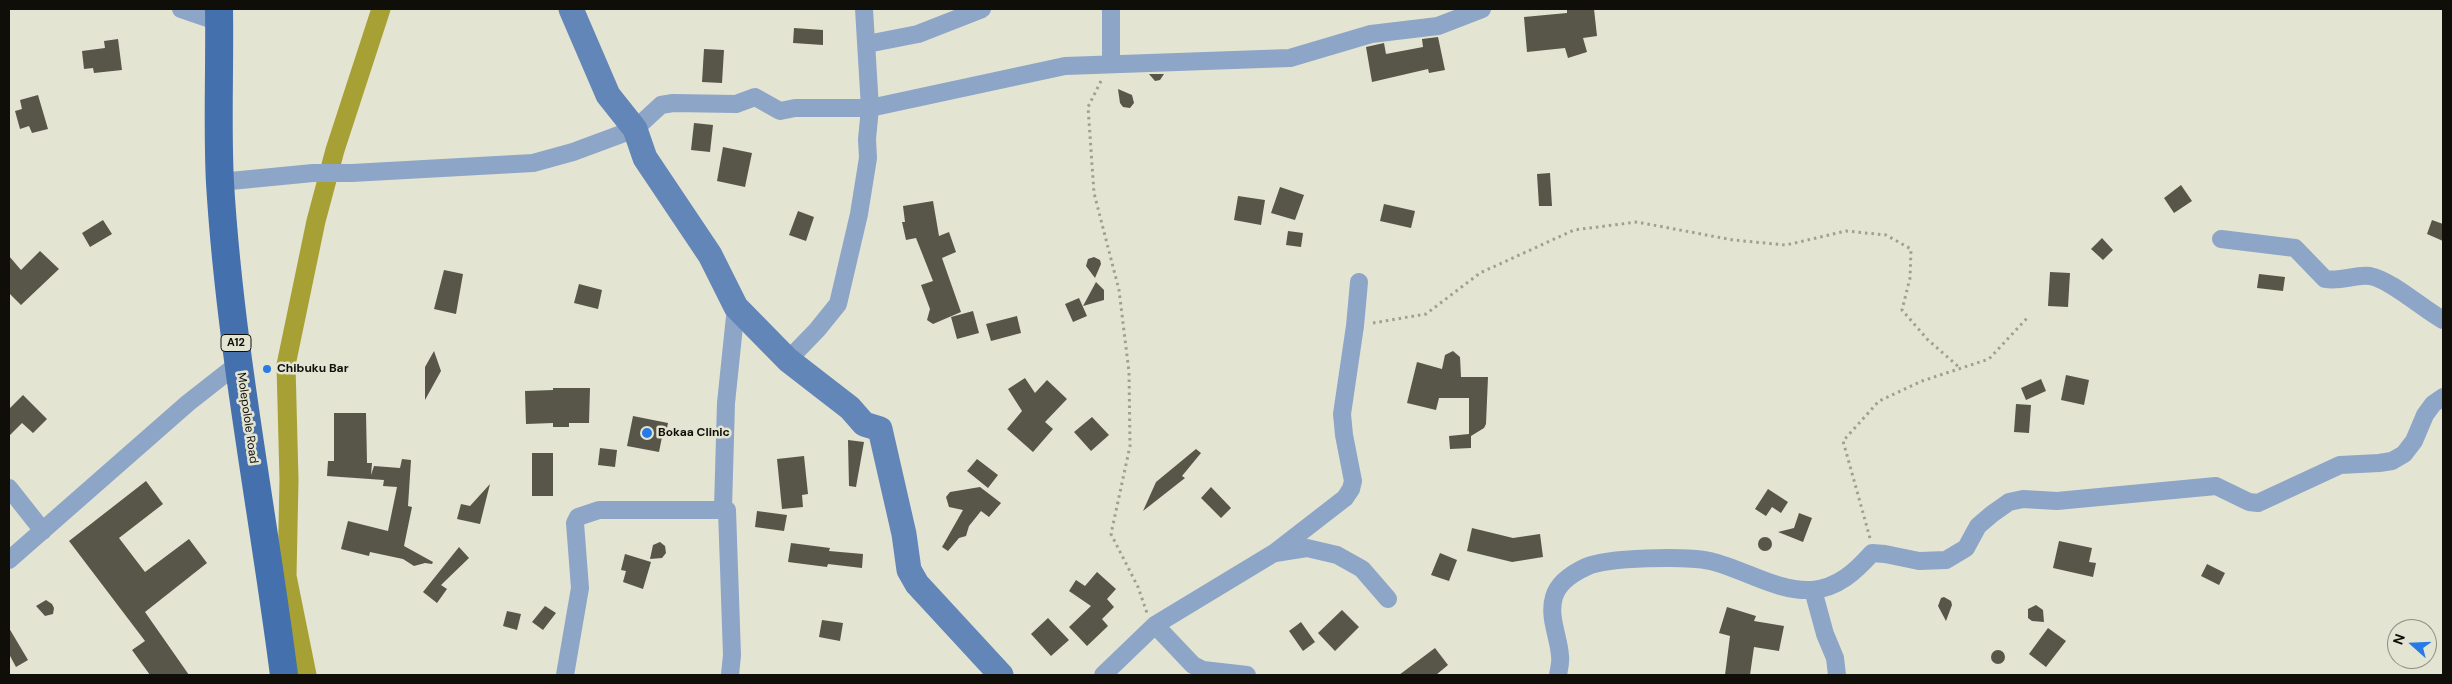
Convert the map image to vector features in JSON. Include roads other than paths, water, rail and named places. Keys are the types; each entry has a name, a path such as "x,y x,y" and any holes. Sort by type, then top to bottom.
{"main road":[{"name":"Molepolole Road","path":"219,15 220,182 239,363 284,675"}],"street":[{"path":"181,9 219,15"},
{"path":"571,9 608,95 635,129 645,158 710,255 736,307 788,360 850,408 864,424 880,429 904,534 908,570 917,584 1001,675"},
{"path":"788,360 817,330 838,304 859,214 867,168 870,108 864,9"},
{"path":"867,44 918,34 982,9"},
{"path":"1111,9 1111,63"},
{"path":"220,182 313,173 352,173 533,163 573,152 635,129 661,105 673,103 736,104 754,97 780,110 795,108 870,108 1065,66 1290,58 1371,34 1438,26 1482,9"},
{"path":"2221,239 2295,248 2325,278 2345,280 2361,276 2372,277 2386,283 2443,320"},
{"path":"1103,675 1155,625 1274,553 1345,498 1351,490 1352,471 1342,423 1359,282"},
{"path":"728,510 723,508 726,403 736,307"},
{"path":"9,560 188,403 239,363"},
{"path":"1558,675 1561,657 1552,611 1554,596 1562,582 1587,566 1612,561 1697,559 1712,562 1784,586 1812,590 1842,581 1859,568 1872,554 1919,561 1946,560 1966,548 1978,526 1992,514 2010,502 2023,499 2057,501 2200,486 2216,486 2249,502 2258,503 2340,464 2392,461 2404,454 2414,442 2425,415 2443,396"},
{"path":"9,488 43,531"},
{"path":"565,675 580,588 576,523 578,517 598,510 728,510"},
{"path":"728,510 732,655 730,675"},
{"path":"1274,553 1307,548 1337,555 1362,569 1388,599"},
{"path":"1812,590 1825,634 1835,658 1837,675"},
{"path":"1155,625 1193,665 1203,670 1247,675"}],"waterway":[{"path":"307,675 287,576 289,480 286,365 316,221 335,150 381,9"}],"place":[{"name":"Chibuku Bar","path":"267,369"},
{"name":"Bokaa Clinic","path":"647,433"}]}
